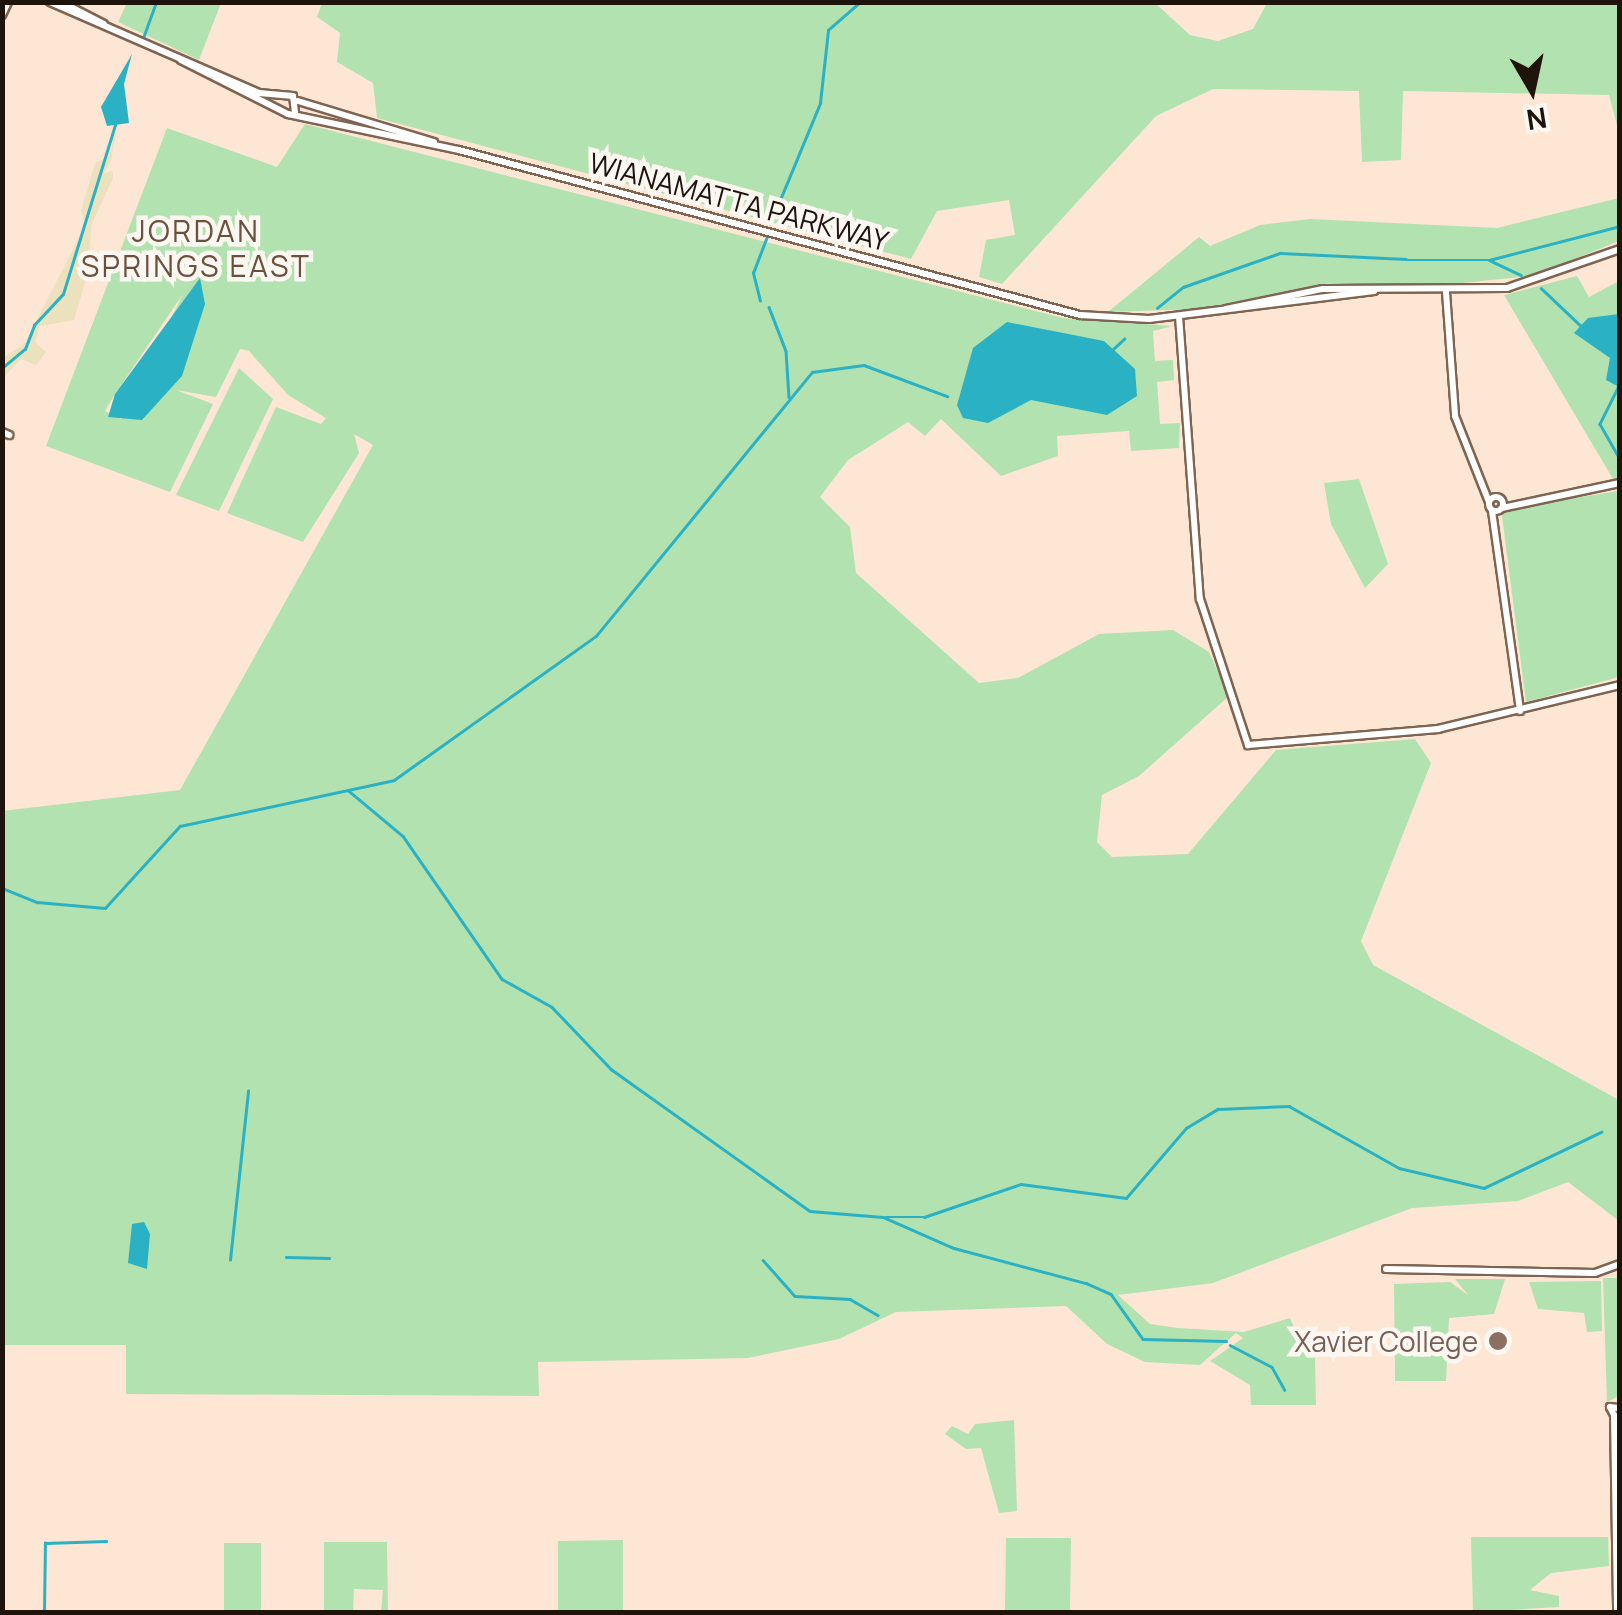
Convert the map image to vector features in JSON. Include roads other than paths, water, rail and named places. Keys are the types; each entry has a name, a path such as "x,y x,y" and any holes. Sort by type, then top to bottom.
{"street":[{"path":"50,2 282,110 285,97 181,60"},
{"path":"62,2 110,28"},
{"path":"2,15 6,4"},
{"name":"WIANAMATTA PARKWAY","path":"285,97 458,150 1007,298 1095,318 1179,316 1374,290 1446,292 1542,280 1620,249"},
{"path":"294,113 298,101"},
{"name":"WIANAMATTA PARKWAY","path":"282,110 458,150"},
{"path":"1446,292 1455,416 1489,502 1498,510"},
{"path":"1179,316 1200,600 1250,746 1438,730 1620,685"},
{"path":"1498,510 1514,503 1620,484"},
{"path":"1487,489 1514,503"},
{"path":"1489,502 1499,498"},
{"path":"1499,498 1498,521 1520,711"},
{"path":"1386,1269 1595,1272 1620,1264"},
{"path":"1617,1410 1617,1612"}],"water":[{"path":"132,54 124,84 129,123 107,126 101,107"},
{"path":"200,278 205,304 182,376 142,420 108,417 115,394"},
{"path":"1620,314 1619,387 1606,380 1610,358 1574,333 1588,318"},
{"path":"1007,322 1104,341 1135,369 1137,396 1107,415 1031,400 988,423 963,418 957,405 973,348"},
{"path":"144,1222 150,1234 147,1269 128,1263 132,1224"}],"waterway":[{"path":"143,38 156,2"},
{"path":"770,224 820,103 828,30 860,2"},
{"path":"2,368 25,349 34,325 63,294 115,125"},
{"path":"1408,260 1489,260 1620,226"},
{"path":"760,301 753,273 767,236"},
{"path":"1157,308 1183,287 1280,253 1406,259"},
{"path":"1491,261 1521,275"},
{"path":"1541,288 1580,325"},
{"path":"769,307 786,351 789,397"},
{"path":"1111,351 1124,339"},
{"path":"2,888 37,902 105,908 180,826 394,780 596,636 812,372 864,365 947,396"},
{"path":"1620,384 1600,424 1620,459"},
{"path":"349,791 403,836 502,979 552,1007 611,1069 810,1211 883,1217 954,1248 1086,1283 1111,1294 1143,1339 1226,1341"},
{"path":"230,1260 248,1091"},
{"path":"886,1217 924,1217 1021,1184 1126,1198 1186,1128 1218,1109 1289,1106 1399,1168 1484,1188 1601,1132"},
{"path":"286,1257 329,1258"},
{"path":"763,1260 795,1296 850,1299 878,1315"},
{"path":"1230,1345 1272,1367 1285,1390"},
{"path":"44,1612 45,1543 106,1541"}],"place":[{"name":"Xavier College","path":"1498,1341"}],"district":[{"name":"JORDAN SPRINGS EAST","path":"196,248"}]}
